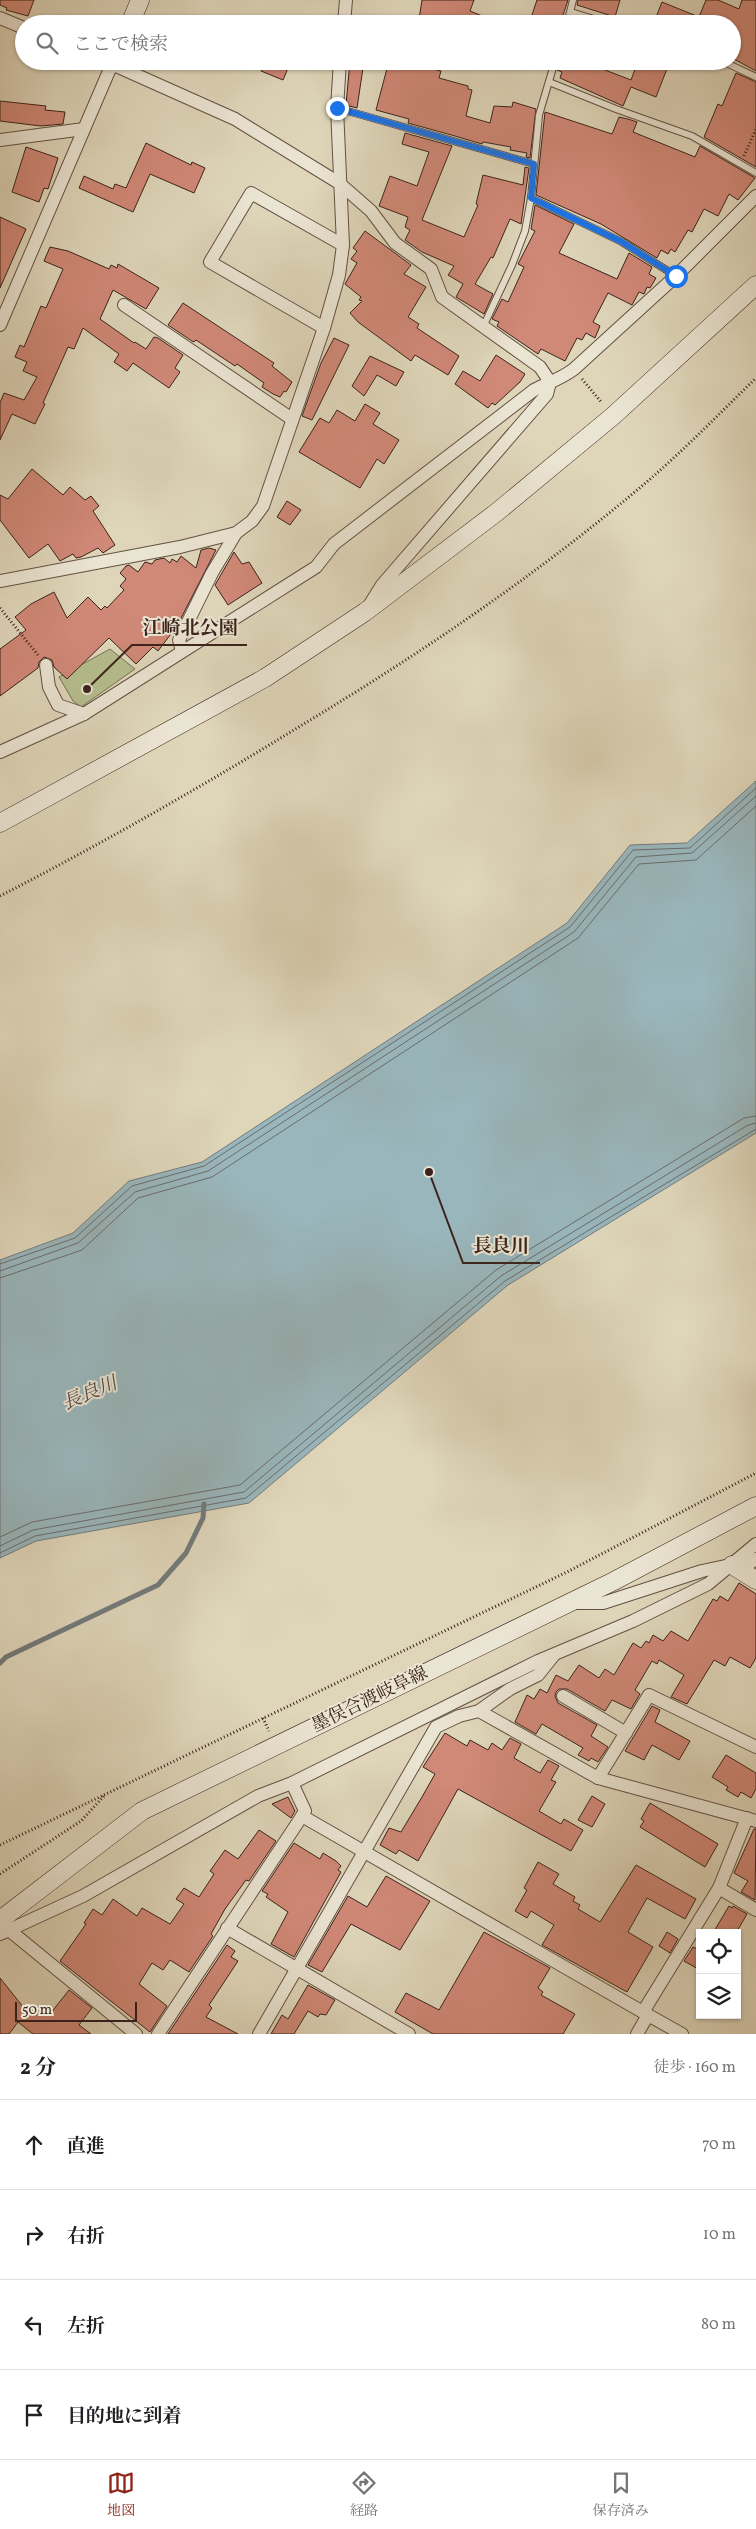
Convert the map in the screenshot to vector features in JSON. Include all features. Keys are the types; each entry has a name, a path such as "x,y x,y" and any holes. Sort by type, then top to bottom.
{"street":[{"path":"134,15 140,0"},
{"path":"345,15 346,0"},
{"path":"0,18 15,24"},
{"path":"0,325 108,70"},
{"path":"128,70 235,119 339,183 371,211 395,243 431,269 442,297 540,367 550,382"},
{"path":"182,651 179,640 212,573 236,533 252,521 263,506 324,328 339,275 343,244 337,108 339,70"},
{"path":"0,140 84,129"},
{"path":"324,328 210,262 251,194 343,244"},
{"path":"0,752 84,714 316,566 334,544 534,390 550,382 562,379 574,369 676,276 756,196"},
{"path":"0,823 265,678 365,612 497,512 613,416 756,285"},
{"path":"124,305 292,419"},
{"path":"365,612 382,585 546,394 550,382"},
{"path":"0,580 180,547 236,533"},
{"path":"46,665 49,686 58,705 84,714"},
{"path":"0,815 48,798"},
{"name":"墨俣合渡岐阜線","path":"3,1928 142,1811 614,1582 756,1506"},
{"path":"736,1567 756,1544"},
{"path":"136,2034 3,1928 82,1896 258,1796 292,1783 404,1725 556,1653 633,1621 708,1584 736,1567 756,1559"},
{"path":"568,1603 603,1603 702,1571 736,1567 756,1580"},
{"path":"259,2034 362,1852 436,1727 459,1716 479,1711 510,1689 538,1674 556,1653"},
{"path":"598,1778 649,1695 756,1747"},
{"path":"563,1696 626,1733"},
{"path":"479,1711 598,1778 751,1820 719,1888 646,2013 638,2034"},
{"path":"158,2034 226,1928 305,1811 292,1783"},
{"path":"302,1816 682,2034"},
{"path":"719,1888 756,1910"},
{"path":"226,1928 409,2034"}],"lane":[{"path":"570,15 574,0"},
{"path":"571,12 581,15"},
{"path":"741,69 756,76"},
{"path":"483,327 525,231 531,198 539,115 553,70"},
{"path":"549,82 616,110 692,136 756,173"},
{"path":"337,108 534,164"},
{"path":"531,198 622,242 676,276"}],"path":[{"path":"741,164 756,129"},
{"path":"574,369 613,416"},
{"path":"0,896 74,858 220,776 396,668 544,564 650,479 756,378"},
{"path":"0,608 46,665"},
{"path":"0,1846 567,1572 756,1473"},
{"path":"0,1874 81,1821 107,1794"}],"green space":[{"path":"110,649 135,669 81,707 73,701 59,677"}],"water":[{"name":"長良川","path":"756,781 756,1133 508,1285 249,1503 36,1541 0,1558 0,1260 73,1233 129,1181 202,1162 567,923 630,845 687,843"}],"building":[{"path":"0,0 34,0 28,15 6,10 7,8 0,5"},
{"path":"422,0 474,0 470,11 480,15 420,15"},
{"path":"537,0 568,0 563,15 532,15"},
{"path":"578,0 620,0 616,15 609,15 577,5"},
{"path":"706,0 718,0 739,9 742,0 756,0 756,71 741,63 741,15 700,15"},
{"path":"662,2 694,15 657,15"},
{"path":"261,70 287,70 283,80"},
{"path":"349,70 363,70 357,108 346,105"},
{"path":"387,70 441,71 439,78 468,86 468,89 472,90 466,116 490,123 494,106 512,107 513,102 536,109 530,158 526,157 527,153 510,150 511,147 483,142 482,144 408,123 409,119 376,110"},
{"path":"557,70 605,70 631,80 635,70 666,70 656,97 631,87 623,106 560,78 562,72"},
{"path":"736,73 756,82 756,167 704,137 718,104 722,106"},
{"path":"0,101 46,106 45,110 65,112 63,124 41,126 0,121"},
{"path":"545,112 612,134 619,117 628,119 637,122 633,132 695,157 700,146 755,178 738,200 729,194 718,216 704,209 692,232 688,230 675,252 671,249 668,254 661,250 657,258 601,224 536,195"},
{"path":"405,133 452,146 422,220 464,237 478,205 476,204 483,175 523,185 525,167 529,168 521,224 510,219 493,258 491,257 475,284 493,294 484,314 456,297 463,284 448,275 454,266 422,252 405,240 410,230 405,227 408,217 379,206 390,176 417,186 429,152 402,144"},
{"path":"146,143 191,165 192,162 205,168 194,193 150,174 133,212 79,188 84,176 113,189 115,184 126,188"},
{"path":"26,147 58,158 48,189 44,188 39,202 12,192"},
{"path":"535,205 574,224 559,253 617,279 629,253 652,267 649,274 656,278 650,288 647,287 644,294 639,292 632,305 608,293 593,322 600,326 595,338 586,333 582,340 577,338 565,361 541,349 538,354 497,326 499,322 492,319 502,299 508,302 524,267 518,264 535,231 531,229"},
{"path":"0,217 26,229 0,288"},
{"path":"365,231 411,265 404,274 426,287 408,317 419,324 417,328 459,356 448,375 415,355 411,361 358,322 350,313 362,301 359,300 361,297 345,284 357,263 351,259 357,251 353,248"},
{"path":"50,247 68,251 109,269 111,265 117,268 118,264 159,288 146,309 113,290 100,319 134,343 146,349 154,337 158,338 183,355 175,368 180,372 169,388 133,363 127,371 114,362 119,354 83,328 74,349 68,347 35,424 12,414 0,440 0,403 4,393 24,400 37,377 23,371 27,362 15,357 20,345 24,347 41,306 46,308 63,269 44,261"},
{"path":"183,303 274,363 272,366 292,382 286,392 284,391 280,397 273,394 262,387 264,383 237,364 235,366 196,340 192,341 168,325"},
{"path":"334,338 349,345 312,420 302,416 321,363"},
{"path":"496,355 525,374 520,382 495,405 492,403 488,408 455,384 463,371 480,381"},
{"path":"370,356 404,372 396,386 377,375 364,396 352,386"},
{"path":"365,404 380,413 373,424 399,440 384,464 377,459 360,488 299,452 320,418 329,423 337,410 355,421"},
{"path":"32,469 63,495 70,487 85,500 91,496 99,506 93,511 115,545 103,553 98,548 81,557 76,558 73,554 60,561 48,544 29,558 0,520 0,495 8,499"},
{"path":"287,501 301,510 290,525 277,517"},
{"path":"209,548 216,550 177,626 158,651 153,647 136,664 109,638 67,679 54,667 52,660 44,657 39,662 38,668 0,696 0,649 26,630 15,617 31,604 54,592 67,618 88,597 101,610 105,606 107,608 124,590 120,586 126,579 120,573 126,566 129,565 138,572 145,562 152,564 155,560 164,558 170,563 172,559 177,562 181,556 196,568 201,550"},
{"path":"234,552 242,564 249,562 262,583 228,605 215,585"},
{"path":"739,1583 756,1594 756,1658 750,1668 730,1657 725,1666 714,1660 687,1704 671,1697 684,1675 659,1660 657,1664 652,1661 635,1690 640,1694 631,1709 612,1700 605,1711 567,1689 559,1689 555,1696 558,1703 597,1725 591,1736 608,1747 598,1762 591,1758 589,1761 578,1755 583,1748 542,1724 536,1734 515,1722 527,1695 534,1699 540,1689 547,1693 556,1675 568,1681 579,1665 599,1678 605,1669 614,1675 633,1643 641,1648 646,1641 649,1643 653,1635 663,1641 671,1631 688,1641 713,1599 717,1601 720,1596 728,1601"},
{"path":"652,1706 660,1710 655,1722 690,1741 679,1760 652,1745 644,1760 625,1751"},
{"path":"445,1733 467,1746 470,1740 488,1750 492,1743 502,1750 510,1738 521,1744 514,1758 540,1773 548,1760 559,1766 551,1780 556,1782 539,1811 561,1824 564,1819 583,1830 571,1851 458,1789 418,1861 399,1850 396,1854 380,1845 389,1828 401,1832 422,1797 435,1774 423,1767"},
{"path":"726,1755 756,1773 756,1789 751,1798 741,1792 738,1797 726,1790 728,1787 712,1777"},
{"path":"592,1796 605,1804 592,1827 578,1820"},
{"path":"288,1797 295,1811 291,1818 272,1804"},
{"path":"650,1803 718,1844 705,1867 640,1827 644,1821 641,1819"},
{"path":"754,1829 756,1829 755,1900 741,1892 748,1881 734,1873"},
{"path":"259,1830 276,1841 249,1881 246,1880 225,1909 211,1934 213,1936 189,1972 170,1960 163,1970 152,1963 139,1984 167,2006 150,2032 60,1961 86,1924 84,1923 93,1909 102,1915 113,1899 137,1916 142,1908 170,1924 184,1904 176,1899 184,1888 199,1897 214,1874 210,1871 225,1850 238,1859"},
{"path":"294,1843 320,1859 323,1853 336,1861 341,1866 338,1870 341,1872 294,1957 271,1944 288,1912 266,1897 268,1894 262,1891"},
{"path":"538,1862 559,1874 553,1884 575,1897 573,1901 580,1905 578,1909 600,1922 636,1865 696,1899 685,1919 647,1898 628,1932 653,1947 627,1992 542,1945 554,1925 531,1911 527,1918 515,1911 527,1890 524,1888"},
{"path":"386,1876 430,1901 400,1950 351,1924 322,1972 308,1965 348,1896 367,1907"},
{"path":"729,1906 732,1908 733,1906 747,1914 738,1929 715,1929"},
{"path":"484,1932 550,1968 538,1988 543,1992 541,1995 575,2014 563,2034 433,2034 395,2012 406,1993 439,2010"},
{"path":"667,1932 678,1939 670,1953 659,1946"},
{"path":"227,1945 235,1951 231,1957 238,1961 209,2005 212,2008 206,2017 238,2034 168,2034"},
{"path":"693,1947 696,1948 696,1968 684,1961"},
{"path":"0,1978 28,2013 37,2007 50,2014 69,1990 92,2008 79,2025 91,2034 33,2034 18,2022 9,2034 0,2034"},
{"path":"308,1985 335,2000 326,2015 320,2014 318,2017 308,2011 294,2034 271,2034 282,2015 288,2019"}],"waterway":[{"path":"0,1663 6,1657 158,1585 186,1553 203,1518 204,1504"}],"place":[{"name":"江崎北公園","path":"87,689"},
{"name":"長良川","path":"429,1172"}],"route":[{"path":"337,108 534,164 531,198 622,242 676,276"}]}
